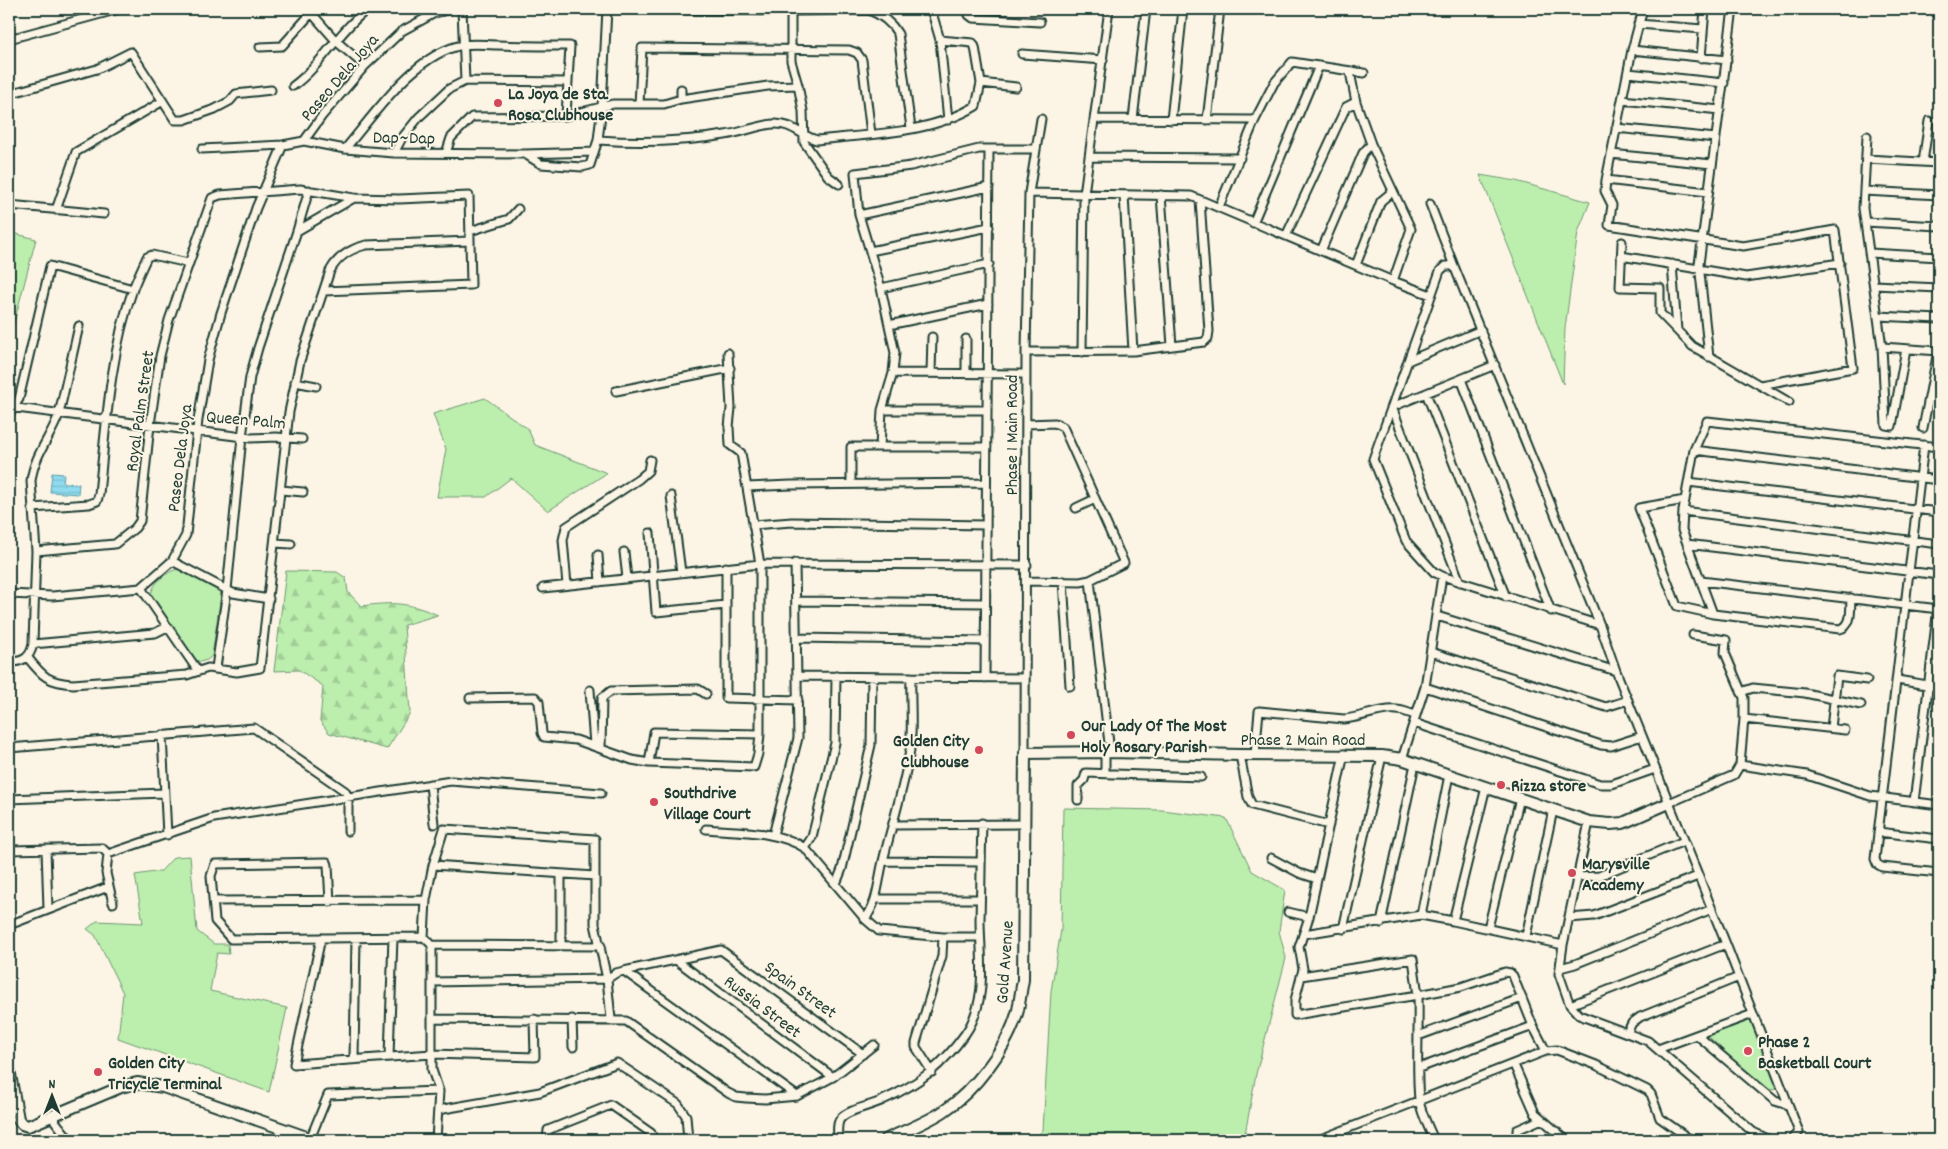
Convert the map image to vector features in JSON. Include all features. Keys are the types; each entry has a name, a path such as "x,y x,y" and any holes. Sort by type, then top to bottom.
{"street":[{"path":"9,39 119,9"},
{"path":"293,86 305,78 336,41 368,9"},
{"name":"Paseo Dela Joya","path":"304,142 322,116 365,66 402,31 435,13 452,9"},
{"path":"462,9 465,80"},
{"path":"525,154 542,164 582,167 590,165 598,140 602,106 607,9"},
{"path":"646,9 869,10 879,14 893,24 898,34 911,128"},
{"path":"931,9 940,40 948,120"},
{"path":"967,9 969,15 973,18 1040,22"},
{"path":"1082,352 1084,194 1109,9"},
{"path":"1133,119 1146,9"},
{"path":"1171,120 1184,9"},
{"path":"1207,120 1220,9"},
{"path":"1643,9 1632,50 1604,191 1612,205 1609,225 1744,246 1836,230 1853,368 1760,384"},
{"path":"1701,58 1705,9"},
{"path":"1708,356 1700,270 1702,239 1727,60 1732,9"},
{"path":"260,47 282,46 311,10 336,41 365,66"},
{"path":"791,10 791,61 803,111 804,142 809,152 828,176 839,184"},
{"path":"1638,24 1703,29"},
{"path":"598,140 629,142 686,141 728,135 774,124 791,126 817,140 872,134 948,120 976,106 981,83 976,47 973,43 940,40"},
{"path":"345,149 393,92 413,72 443,51 464,45 570,46 566,116"},
{"path":"639,104 642,48 849,50 857,53 862,60 872,134"},
{"path":"1632,50 1727,60"},
{"path":"9,94 97,69 131,52 175,120 179,121 223,105 236,94 271,90"},
{"path":"1022,54 1102,60"},
{"path":"1219,207 1255,120 1274,83 1292,62 1364,73"},
{"path":"1253,222 1318,66"},
{"path":"1350,72 1356,102 1371,144 1411,229 1393,281"},
{"path":"1628,73 1724,83"},
{"path":"394,153 402,138 419,117 449,89 465,80 568,82"},
{"path":"981,83 1016,87"},
{"path":"446,153 451,138 472,117 566,116 602,106 664,104 681,99 768,86 798,85"},
{"path":"681,89 681,99"},
{"path":"1622,100 1720,110"},
{"path":"56,210 76,152 163,101"},
{"path":"1286,236 1346,107 1356,102"},
{"name":"Phase 1 Main Road","path":"1025,753 1027,581 1026,352 1029,193 1041,119"},
{"path":"1094,119 1255,120"},
{"path":"1923,162 1929,121"},
{"path":"1616,128 1716,138"},
{"path":"1867,136 1863,208 1882,347 1886,425 1892,426 1906,349"},
{"name":"Dap~Dap","path":"202,149 283,146 304,142 345,149 394,153 525,154 594,152"},
{"path":"1321,251 1363,153 1371,144"},
{"name":"Paseo Dela Joya","path":"141,588 172,561 186,535 197,430 208,360 221,313 263,191 283,146"},
{"path":"880,447 882,410 893,373 895,353 881,288 859,215 855,173 911,166 978,149 1035,149"},
{"path":"985,678 989,149"},
{"path":"1611,154 1712,164"},
{"path":"1089,157 1240,158"},
{"path":"1866,159 1939,163"},
{"path":"1606,180 1708,192"},
{"path":"859,215 989,187"},
{"path":"216,668 227,590 242,437 250,377 298,231 309,190"},
{"path":"263,191 309,190 354,198 399,199 469,196 471,285 324,291"},
{"name":"Royal Palm Street","path":"36,551 110,545 126,537 140,521 150,425 160,356 188,263 212,198 220,195 263,191"},
{"path":"1356,266 1381,201 1393,191"},
{"path":"1864,191 1939,195"},
{"path":"1029,193 1192,196 1356,266 1431,295"},
{"path":"1124,195 1133,351"},
{"path":"1161,195 1172,346"},
{"path":"298,231 354,198"},
{"path":"1026,352 1133,351 1204,342 1208,338 1209,331 1200,200"},
{"path":"1430,204 1600,625 1616,670 1799,1132 1792,1140"},
{"path":"9,205 104,214"},
{"path":"470,231 509,219 518,209"},
{"path":"1865,222 1939,226"},
{"path":"870,251 989,227"},
{"path":"28,658 41,675 57,683 92,684 187,675 198,670 216,668 226,672 237,672 260,668 295,382 330,271 336,261 353,249 366,246 470,241"},
{"path":"1622,242 1620,287 1660,288 1660,313 1692,346 1789,402"},
{"path":"1870,253 1939,257"},
{"path":"32,508 89,504 96,500 99,494 106,420 117,349 133,289 147,257 152,256 188,263"},
{"path":"1621,256 1746,277 1840,264"},
{"path":"881,288 988,264"},
{"path":"1672,264 1678,330"},
{"path":"9,415 11,407 19,400 50,266 133,289"},
{"path":"1454,266 1442,268 1373,460 1406,541 1434,572 1506,597 1600,625"},
{"path":"1874,285 1939,288"},
{"path":"890,325 988,304"},
{"path":"1878,316 1939,319"},
{"path":"9,663 21,662 31,654 36,595 36,551 32,508 33,469 42,448 56,426 60,414 79,326"},
{"path":"1410,360 1481,330"},
{"path":"931,373 932,337"},
{"path":"966,339 966,373"},
{"path":"1882,347 1939,351 1923,428"},
{"path":"470,698 534,697 539,702 544,737 576,740 632,760 649,763 754,767 758,754 760,734 760,564 740,453 730,445 729,427 732,408 728,353"},
{"path":"1392,407 1495,365"},
{"path":"616,391 730,368"},
{"path":"893,373 1026,374"},
{"path":"1461,379 1551,611"},
{"path":"295,382 316,386"},
{"path":"1426,393 1506,597"},
{"name":"Queen Palm","path":"11,407 242,437 302,439"},
{"path":"1392,407 1460,582"},
{"path":"882,410 987,410"},
{"path":"1713,614 1682,530 1683,511 1694,450 1707,421 1939,447"},
{"path":"1026,424 1055,423 1063,427 1124,564 1090,580 1063,582 1027,581"},
{"path":"1924,445 1875,859 1877,864 1882,867 1939,874"},
{"path":"851,484 852,447 987,447"},
{"path":"1694,450 1939,480"},
{"path":"566,585 563,540 566,527 639,479 648,471 650,460"},
{"path":"1688,482 1939,512"},
{"path":"747,487 986,483"},
{"path":"281,490 304,492"},
{"path":"672,496 681,572"},
{"path":"1076,508 1095,499"},
{"path":"1685,500 1639,508 1677,606 1713,614 1840,629 1849,624 1851,598"},
{"path":"1683,511 1939,544"},
{"path":"754,525 792,522 986,525"},
{"path":"650,533 656,612 726,605"},
{"path":"275,543 291,544"},
{"path":"1687,544 1939,575"},
{"path":"624,552 627,578"},
{"path":"598,555 600,582"},
{"path":"172,561 237,595 269,599"},
{"path":"773,835 798,738 795,563"},
{"path":"543,588 760,564 1027,565"},
{"path":"726,567 726,698 798,700"},
{"path":"1402,759 1425,687 1442,576"},
{"path":"1090,580 1107,752 1105,774"},
{"path":"1701,581 1939,609 1914,802"},
{"path":"1063,582 1070,686"},
{"path":"9,594 52,596 141,588 198,670"},
{"path":"796,601 985,604"},
{"path":"1437,616 1616,670"},
{"path":"33,644 155,633 168,627"},
{"path":"1669,803 1734,775 1740,765 1744,698 1724,653 1726,640 1693,635"},
{"path":"797,638 985,641"},
{"path":"1431,652 1606,707 1628,700"},
{"path":"798,676 1025,678"},
{"path":"805,848 812,837 835,743 836,676"},
{"path":"1831,728 1837,676 1867,680"},
{"path":"836,884 842,869 872,745 872,677"},
{"path":"865,919 872,910 875,899 883,860 894,825 910,749 911,677"},
{"path":"1897,680 1939,687"},
{"path":"1425,687 1601,746 1611,746 1642,736"},
{"path":"1741,692 1757,688 1805,693 1861,705"},
{"path":"598,747 602,698 606,693 611,691 698,689 706,694"},
{"path":"590,690 598,747"},
{"path":"1255,755 1259,712 1344,720 1397,710 1415,719 1600,784 1612,784 1655,769"},
{"path":"1744,719 1845,730"},
{"path":"9,748 254,728 345,791 348,797 348,831"},
{"path":"649,763 654,732 760,734"},
{"path":"162,735 167,834"},
{"name":"Phase 2 Main Road","path":"1025,753 1107,752 1240,756 1344,754 1382,756 1402,759 1589,822 1610,824 1624,822 1669,803"},
{"name":"Gold Avenue","path":"885,1140 943,1112 964,1096 1000,1049 1011,1029 1018,1010 1023,980 1025,753"},
{"path":"1344,754 1309,917 1299,947 1303,969 1295,1000 1295,1015 1462,987 1505,972 1513,976 1533,1026 1546,1052"},
{"path":"1240,756 1248,797 1252,805 1328,825"},
{"path":"1343,929 1382,756"},
{"path":"1381,923 1415,764"},
{"path":"1740,765 1807,775 1870,796 1939,805"},
{"path":"1078,800 1078,786 1084,780 1086,773 1202,777"},
{"path":"1421,916 1449,775"},
{"path":"108,854 214,818 451,781 601,793"},
{"path":"430,784 434,824"},
{"path":"1453,921 1486,787"},
{"path":"9,799 164,793"},
{"path":"1488,928 1520,798"},
{"path":"1526,936 1553,810"},
{"path":"1589,822 1563,945 1559,974 1570,1005 1579,1015 1648,1041 1752,1132 1770,1140"},
{"path":"838,1140 838,1123 841,1118 890,1097 917,1083 932,1072 966,1032 976,1013 982,981 980,899 982,823"},
{"path":"894,825 1024,824"},
{"path":"424,937 426,900 433,865 444,829 595,839 595,924 607,979 611,1020"},
{"path":"706,829 773,835 805,848 865,919 879,931 943,937 980,937"},
{"path":"1878,832 1939,840"},
{"path":"1578,877 1599,876 1684,841"},
{"path":"9,850 102,848 108,854"},
{"path":"46,849 48,909"},
{"path":"108,854 106,873 113,903"},
{"path":"1271,858 1299,873 1317,879"},
{"path":"883,860 981,862"},
{"path":"330,902 327,862 215,864 211,876 215,921 231,939 424,937 432,945 601,946"},
{"path":"433,865 595,876"},
{"path":"560,874 561,946"},
{"path":"1569,918 1594,916 1698,876"},
{"path":"9,925 108,887"},
{"path":"875,899 980,899"},
{"path":"213,901 330,902 426,900"},
{"path":"1560,968 1575,964 1712,910"},
{"path":"1288,912 1309,917"},
{"path":"1304,934 1421,916 1488,928 1563,945"},
{"path":"389,1057 392,937"},
{"path":"932,1072 916,1047 916,1043 942,956 943,937"},
{"path":"321,938 294,1064 432,1054 535,1057 534,1020"},
{"path":"354,1059 356,938"},
{"path":"1570,1005 1726,944"},
{"path":"432,945 432,1070 439,1091 436,1140"},
{"name":"Spain Street","path":"676,960 721,950 863,1054"},
{"path":"1301,976 1413,959 1418,995 1420,1102 1434,1140"},
{"path":"432,982 607,979 616,973 676,960"},
{"name":"Russia Street","path":"676,960 833,1077"},
{"path":"624,971 797,1096"},
{"path":"1627,1033 1632,1023 1640,1017 1739,977"},
{"path":"1418,1036 1522,998"},
{"path":"1658,1049 1753,1014"},
{"path":"432,1020 626,1021 736,1097 765,1099 797,1096 833,1077 874,1045"},
{"path":"572,1020 573,1047"},
{"path":"1419,1068 1533,1026"},
{"path":"1696,1035 1776,1101 1788,1104"},
{"path":"1318,1140 1546,1052 1557,1050 1647,1090 1651,1094 1660,1118 1691,1140"},
{"path":"438,1110 540,1092 617,1063 678,1104 686,1116 688,1140"},
{"path":"1514,1065 1535,1112 1566,1140"},
{"path":"9,1068 18,1119 22,1124 28,1126 121,1087 137,1083 151,1084 313,1140 328,1095 439,1091"},
{"path":"547,1140 548,1130 611,1105 651,1132 653,1140"},
{"path":"51,1116 70,1140"},
{"path":"1517,1140 1517,1130 1542,1119"}],"green space":[{"path":"1480,175 1516,181 1590,202 1578,232 1565,328 1563,384"},
{"path":"9,232 36,239 9,342"},
{"path":"485,398 528,429 535,445 607,473 548,511 511,478 486,497 437,497 446,449 433,414"},
{"path":"178,569 219,591 221,595 212,656 200,662 187,651 151,594 161,578 169,572"},
{"path":"286,571 337,572 346,578 348,592 361,606 383,604 409,605 438,615 404,625 410,713 387,749 329,733 320,721 323,686 299,670 274,671"},
{"path":"1063,808 1162,810 1226,818 1252,871 1285,890 1279,931 1286,958 1256,1074 1244,1140 1033,1140 1043,1130 1051,991 1061,930"},
{"path":"190,856 197,931 214,944 228,944 229,954 217,953 210,991 287,1008 269,1092 118,1038 123,993 95,935 87,929 97,921 143,923 135,875 161,871 174,857"},
{"path":"1750,1019 1779,1089 1769,1090 1707,1035"}],"water":[{"path":"52,473 64,474 63,483 79,484 78,494 50,492"}],"place":[{"name":"La Joya de Sta. Rosa Clubhouse","path":"498,103"},
{"name":"Our Lady Of The Most Holy Rosary Parish","path":"1071,735"},
{"name":"Golden City Clubhouse","path":"979,750"},
{"name":"Rizza store","path":"1501,785"},
{"name":"Southdrive Village Court","path":"654,802"},
{"name":"Marysville Academy","path":"1572,873"},
{"name":"Phase 2 Basketball Court","path":"1748,1051"},
{"name":"Golden City Tricycle Terminal","path":"98,1072"}]}
